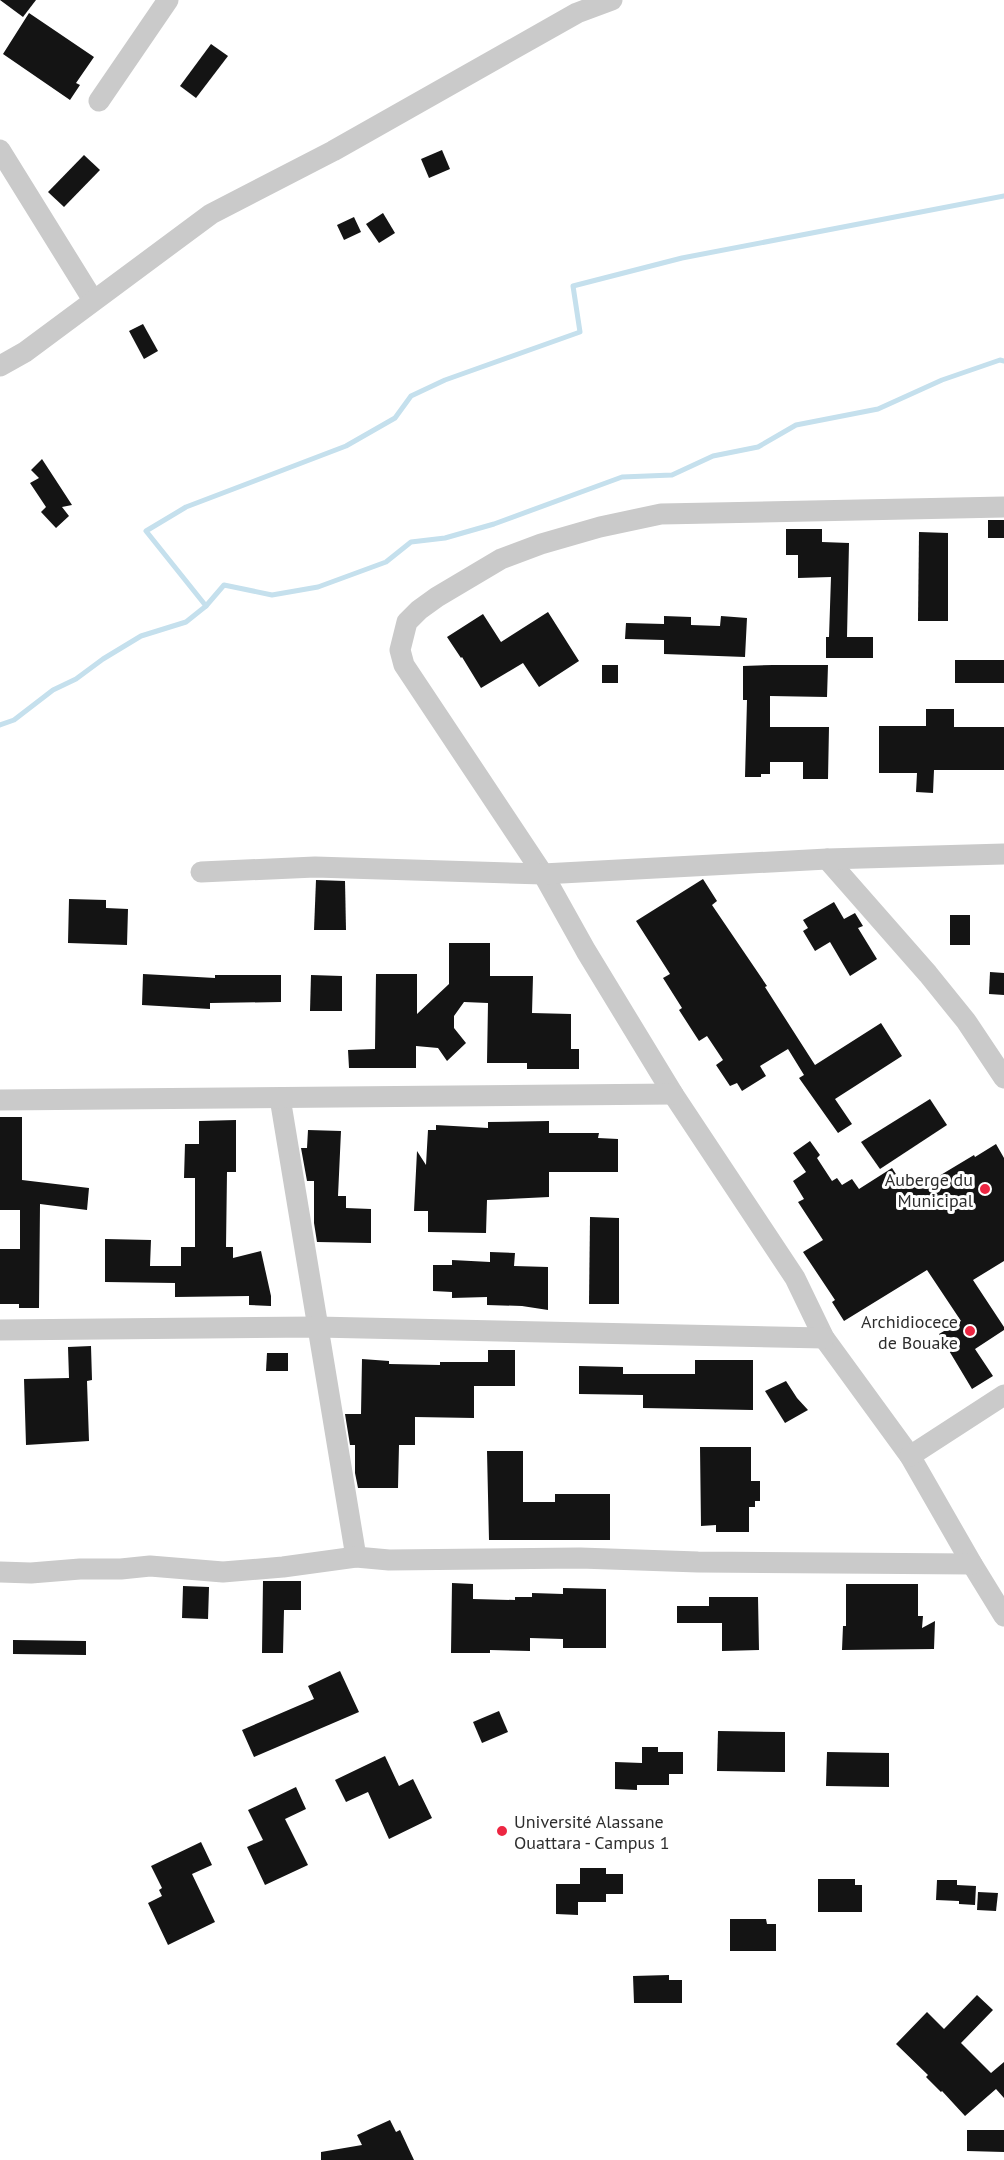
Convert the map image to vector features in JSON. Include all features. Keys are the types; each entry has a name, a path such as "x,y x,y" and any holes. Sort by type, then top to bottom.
{"street":[{"path":"99,101 168,0"},
{"path":"0,366 25,352 211,214 333,151 577,13 612,0"},
{"path":"0,150 93,300"},
{"path":"1004,507 662,514 600,527 541,544 501,560 469,577 419,610 406,622 400,650 404,665 543,874 586,951 673,1094 795,1278 824,1338 910,1456 1004,1616"},
{"path":"201,872 315,867 543,874 1004,854"},
{"path":"827,860 966,1021 1004,1078"},
{"path":"0,1100 673,1094"},
{"path":"280,1098 356,1557"},
{"path":"0,1330 317,1327 824,1338"},
{"path":"910,1456 1004,1395"},
{"path":"0,1572 31,1573 150,1566 223,1572 356,1557 389,1560 580,1558 698,1562 972,1564"}],"building":[{"path":"0,0 36,0 23,17"},
{"path":"29,13 94,57 76,83 80,85 70,100 3,54"},
{"path":"211,44 228,56 196,98 180,86"},
{"path":"442,150 450,169 429,178 421,159"},
{"path":"84,155 100,170 64,207 48,192"},
{"path":"383,213 395,233 379,243 366,224"},
{"path":"354,217 361,232 344,240 337,225"},
{"path":"143,324 158,351 144,359 129,331"},
{"path":"42,459 72,505 62,507 69,516 56,528 41,512 46,507 30,483 39,478 31,470"},
{"path":"988,520 1004,520 1004,538 988,538"},
{"path":"786,529 822,529 822,542 849,543 847,637 873,637 873,658 826,658 831,577 798,578 798,555 786,555"},
{"path":"919,532 948,533 948,621 918,621"},
{"path":"548,612 579,661 539,687 523,663 481,688 447,637 483,614 501,642"},
{"path":"664,616 691,617 691,625 720,626 721,616 747,618 745,657 664,654 664,640 625,639 626,623 664,624"},
{"path":"955,660 1004,660 1004,683 955,683"},
{"path":"602,665 618,665 618,683 602,683"},
{"path":"828,665 827,697 770,696 770,727 829,727 828,779 803,779 803,762 770,762 770,774 761,774 761,777 745,777 747,700 743,700 743,666"},
{"path":"926,709 954,709 954,727 1004,727 1004,770 934,770 933,793 916,792 917,773 879,773 879,726 926,726"},
{"path":"703,879 717,901 712,905 767,986 765,987 815,1065 881,1023 902,1056 835,1099 852,1124 838,1133 799,1078 804,1075 788,1049 760,1066 766,1076 742,1091 737,1083 730,1086 716,1065 723,1060 707,1036 699,1041 679,1010 682,1008 663,978 670,974 636,921"},
{"path":"316,880 345,881 346,930 314,930"},
{"path":"69,899 106,900 106,908 128,909 127,945 68,943"},
{"path":"834,902 844,919 855,913 863,926 858,928 877,959 850,976 830,942 815,951 803,931 808,928 803,920"},
{"path":"950,915 970,915 970,945 950,945"},
{"path":"449,943 490,943 490,976 533,976 532,1013 571,1014 571,1049 579,1049 579,1069 527,1069 527,1063 487,1063 488,1003 464,1002 454,1016 454,1028 466,1043 447,1061 438,1048 416,1046 416,1068 349,1068 348,1050 375,1049 376,974 417,974 417,1014 449,984"},
{"path":"990,972 1004,973 1004,995 989,994"},
{"path":"143,974 215,978 215,975 281,975 281,1002 210,1003 210,1009 142,1005"},
{"path":"311,975 342,976 342,1011 310,1011"},
{"path":"930,1099 947,1125 880,1169 861,1142"},
{"path":"0,1117 22,1117 22,1180 89,1188 87,1210 40,1204 39,1308 19,1308 19,1304 0,1304 0,1249 20,1249 20,1210 0,1210"},
{"path":"236,1120 236,1172 227,1172 226,1247 233,1247 233,1258 261,1251 271,1306 249,1305 249,1296 175,1297 175,1283 105,1282 105,1239 151,1240 150,1266 181,1266 181,1247 195,1247 195,1178 184,1178 185,1144 199,1144 199,1121"},
{"path":"549,1121 549,1133 599,1133 598,1138 618,1139 618,1172 549,1172 549,1197 487,1200 486,1233 428,1232 428,1211 414,1211 417,1151 426,1165 428,1130 436,1130 436,1125 488,1128 488,1122"},
{"path":"308,1130 341,1131 338,1196 346,1196 346,1208 371,1209 371,1243 317,1242 314,1223 314,1181 307,1181 301,1148 307,1148"},
{"path":"810,1141 820,1155 817,1158 832,1181 837,1178 842,1185 852,1179 859,1189 892,1168 905,1188 920,1179 924,1185 996,1144 1004,1158 1004,1261 973,1280 1004,1327 1004,1330 975,1349 993,1376 972,1389 939,1334 961,1321 927,1270 844,1321 832,1302 835,1300 803,1252 823,1240 798,1202 804,1199 793,1181 806,1172 793,1153"},
{"path":"590,1217 619,1218 619,1304 589,1304"},
{"path":"490,1252 515,1253 514,1266 548,1267 548,1310 522,1306 487,1305 487,1297 452,1298 452,1292 433,1291 433,1265 452,1265 452,1260 490,1262"},
{"path":"91,1346 92,1380 87,1381 89,1441 26,1445 24,1379 69,1378 68,1347"},
{"path":"488,1350 515,1350 515,1386 474,1386 474,1418 415,1417 415,1445 399,1445 398,1488 358,1488 355,1473 355,1445 350,1445 345,1414 361,1414 362,1359 389,1361 389,1364 440,1365 440,1362 488,1362"},
{"path":"267,1353 288,1353 288,1371 266,1371"},
{"path":"695,1360 753,1360 753,1410 643,1408 643,1395 579,1394 579,1366 623,1367 623,1374 695,1374"},
{"path":"786,1381 808,1410 785,1423 765,1391"},
{"path":"700,1447 751,1447 751,1481 760,1481 760,1501 755,1501 755,1507 749,1507 749,1532 716,1532 716,1525 701,1526"},
{"path":"487,1451 523,1451 523,1502 555,1502 555,1494 610,1494 610,1540 489,1540"},
{"path":"263,1581 301,1581 301,1610 284,1610 283,1653 262,1653"},
{"path":"452,1583 473,1584 473,1599 515,1600 515,1597 532,1597 532,1593 563,1594 563,1588 606,1589 606,1648 563,1648 563,1639 530,1638 530,1651 490,1650 490,1653 451,1653"},
{"path":"846,1584 918,1584 918,1616 923,1616 922,1628 935,1621 934,1649 842,1650 843,1626 846,1626"},
{"path":"183,1586 209,1587 208,1619 182,1618"},
{"path":"709,1597 758,1597 759,1650 722,1651 722,1623 677,1623 677,1606 709,1606"},
{"path":"13,1640 86,1641 86,1655 13,1654"},
{"path":"340,1671 359,1712 254,1757 242,1730 314,1699 308,1686"},
{"path":"499,1711 508,1732 482,1743 473,1722"},
{"path":"718,1731 785,1732 785,1772 717,1771"},
{"path":"642,1747 658,1747 658,1752 683,1752 683,1774 669,1774 669,1785 637,1785 637,1790 615,1789 615,1762 642,1763"},
{"path":"827,1752 889,1753 889,1787 826,1786"},
{"path":"385,1756 399,1786 413,1779 432,1818 389,1839 368,1792 346,1802 335,1780"},
{"path":"296,1787 306,1809 285,1819 308,1865 265,1885 247,1847 263,1840 248,1810"},
{"path":"201,1842 212,1865 192,1874 215,1922 168,1945 148,1903 162,1896 159,1890 162,1888 151,1866"},
{"path":"580,1868 606,1868 606,1874 623,1874 623,1894 606,1894 606,1902 578,1902 578,1915 556,1914 556,1884 580,1884"},
{"path":"818,1879 855,1879 855,1885 862,1885 862,1912 818,1912"},
{"path":"937,1880 957,1880 957,1885 976,1886 975,1905 959,1904 959,1901 936,1900"},
{"path":"978,1892 998,1893 996,1911 977,1910"},
{"path":"730,1919 766,1919 767,1924 776,1924 776,1951 730,1951"},
{"path":"669,1975 669,1980 682,1980 682,2003 634,2003 633,1976"},
{"path":"977,1995 993,2010 961,2043 991,2073 1004,2062 1004,2098 996,2089 965,2116 896,2044 927,2012 944,2029"},
{"path":"390,2120 396,2132 400,2130 414,2160 321,2160 321,2152 362,2145 357,2135"},
{"path":"967,2130 1004,2130 1004,2152 967,2151"}],"waterway":[{"path":"206,606 146,531 186,507 346,446 395,418 411,396 445,380 580,332 573,286 682,258 1004,196"},
{"path":"0,725 14,720 53,690 76,679 141,636 186,622 206,606 224,585 272,595 318,587 386,562 411,542 445,538 494,524 622,477 672,475 713,456 758,447 796,425 878,409 942,380 1000,360 1004,361"}],"place":[{"name":"Auberge du Municipal","path":"985,1189"},
{"name":"Archidiocece de Bouake","path":"970,1331"},
{"name":"Université Alassane Ouattara - Campus 1","path":"502,1831"}]}
